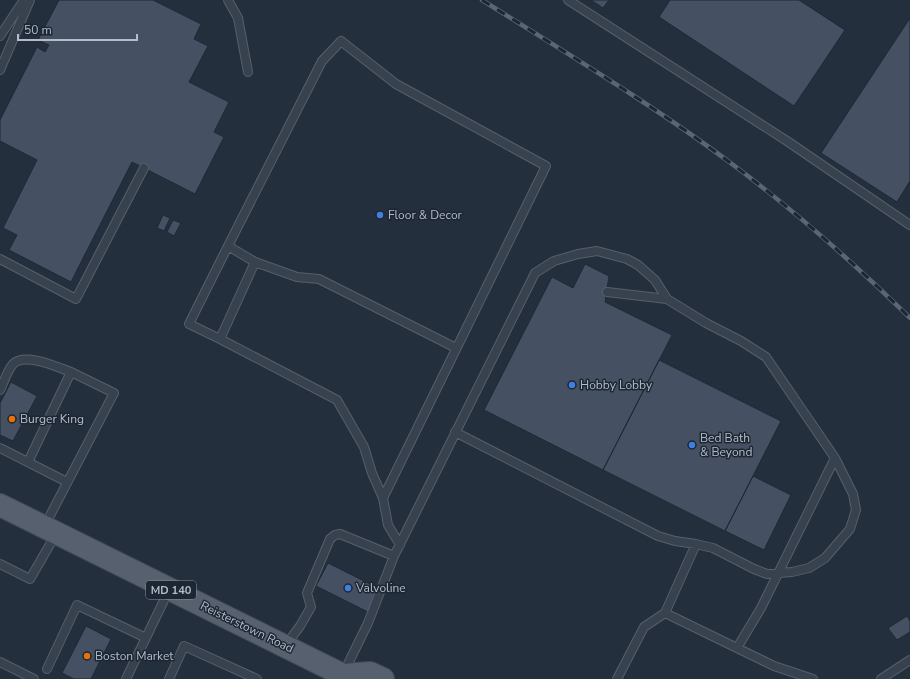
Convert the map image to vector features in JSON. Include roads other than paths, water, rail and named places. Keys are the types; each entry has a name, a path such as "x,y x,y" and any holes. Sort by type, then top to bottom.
{"main road":[{"name":"Reisterstown Road","path":"0,505 285,646 344,677"},
{"path":"344,677 370,673 383,679"}],"lane":[{"path":"0,36 24,0"},
{"path":"0,70 30,0"},
{"path":"228,0 238,18 248,72"},
{"path":"568,0 787,141 910,225"},
{"path":"383,498 546,166 396,84 341,41 322,61 189,324 337,400 364,448 372,473 383,498 388,524 400,545"},
{"path":"0,259 76,299 144,168"},
{"path":"228,246 255,262 296,277 319,278 456,348"},
{"path":"344,677 368,623 394,556 535,273 554,261 578,254 597,251 613,255 638,265 655,280 666,299"},
{"path":"220,339 255,262"},
{"path":"455,432 658,536 675,541 713,548 767,574 792,572 809,568 826,558 850,529 856,510 853,494 835,458 766,357 741,341 706,323 666,299 607,292"},
{"path":"0,390 14,364 22,359 32,360 71,372 114,393 67,482 50,530 30,579 0,564"},
{"path":"28,462 71,372"},
{"path":"0,448 67,482"},
{"path":"737,648 761,608 835,458"},
{"path":"285,646 300,626 311,607 306,593 330,539 335,535 340,534 394,556"},
{"path":"617,679 644,627 665,613 696,544"},
{"path":"126,679 169,589"},
{"path":"47,669 77,605 146,638"},
{"path":"665,613 774,666 813,679"},
{"path":"169,679 184,646 257,679"},
{"path":"881,679 910,660"},
{"path":"0,662 34,679"}],"railway":[{"path":"482,0 640,100 732,164 779,200 824,238 910,318"}],"place":[{"name":"Floor & Decor","path":"380,215"},
{"name":"Hobby Lobby","path":"572,385"},
{"name":"Burger King","path":"12,419"},
{"name":"Bed Bath & Beyond","path":"692,445"},
{"name":"Valvoline","path":"348,588"},
{"name":"Boston Market","path":"87,656"}]}
